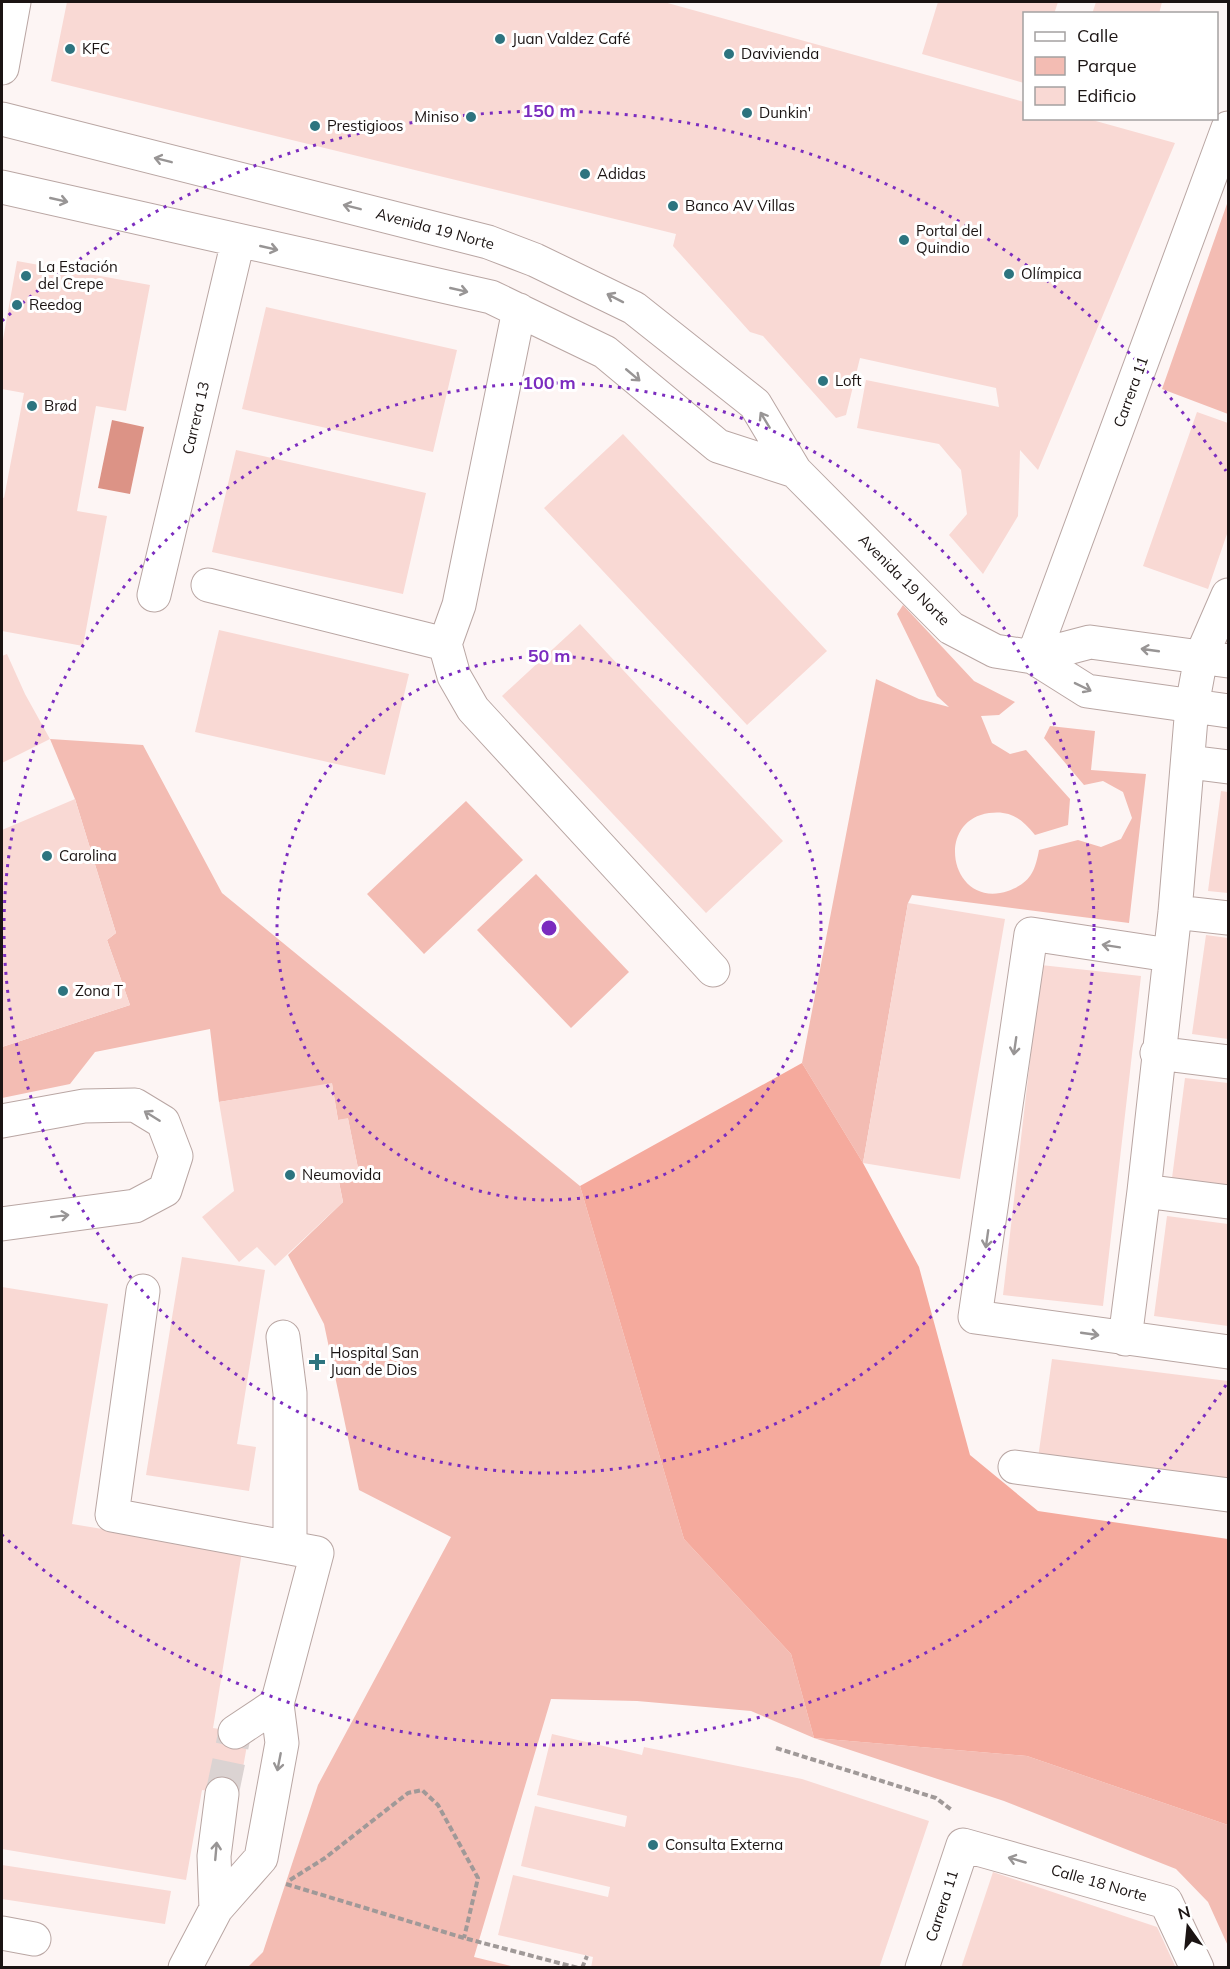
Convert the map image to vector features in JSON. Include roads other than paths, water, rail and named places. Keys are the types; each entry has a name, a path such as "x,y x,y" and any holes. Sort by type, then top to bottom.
{"street":[{"path":"2,68 14,2"},
{"name":"Avenida 19 Norte","path":"2,119 488,242 535,260 634,308 755,404 795,471 951,628 995,651 1033,657 1087,691 1228,711"},
{"name":"Carrera 11","path":"1033,657 1228,128"},
{"name":"Avenida 19 Norte","path":"2,187 491,297 605,352 718,446 795,471"},
{"name":"Carrera 13","path":"154,595 238,241"},
{"path":"519,310 459,606 445,644 454,676 473,709 713,970"},
{"path":"208,585 445,644"},
{"path":"1125,1338 1175,912 1192,706 1215,659 1228,595"},
{"name":"Avenida 19 Norte","path":"1033,657 1090,642 1215,659"},
{"path":"1189,762 1228,767"},
{"path":"1175,912 1228,918"},
{"path":"1169,955 1031,933 975,1317 1228,1352"},
{"path":"1157,1053 1228,1062"},
{"path":"2,1121 84,1106 135,1105 163,1122 176,1156 165,1190 135,1206 2,1224"},
{"path":"1144,1191 1228,1202"},
{"path":"142,1291 112,1515 317,1552 277,1704 282,1743 261,1858 216,1909 185,1968"},
{"path":"283,1336 290,1393 290,1548"},
{"path":"1015,1467 1228,1495"},
{"path":"235,1732 277,1704"},
{"path":"216,1909 214,1856 222,1794"},
{"name":"Carrera 11","path":"922,1968 963,1845"},
{"name":"Calle 18 Norte","path":"963,1845 1166,1902 1197,1968"},
{"path":"2,1933 34,1939"}],"tunnel":[{"path":"222,1794 235,1732"}],"place":[{"name":"Juan Valdez Café","path":"500,39"},
{"name":"KFC","path":"70,49"},
{"name":"Davivienda","path":"729,54"},
{"name":"Dunkin'","path":"747,113"},
{"name":"Miniso","path":"471,117"},
{"name":"Prestigioos","path":"315,126"},
{"name":"Adidas","path":"585,174"},
{"name":"Banco AV Villas","path":"673,206"},
{"name":"Portal del Quindio","path":"904,240"},
{"name":"Olímpica","path":"1009,274"},
{"name":"La Estación del Crepe","path":"26,276"},
{"name":"Reedog","path":"17,305"},
{"name":"Loft","path":"823,381"},
{"name":"Brød","path":"32,406"},
{"name":"Carolina","path":"47,856"},
{"name":"Zona T","path":"63,991"},
{"name":"Neumovida","path":"290,1175"},
{"name":"Hospital San Juan de Dios","path":"317,1362"},
{"name":"Consulta Externa","path":"653,1845"}]}
